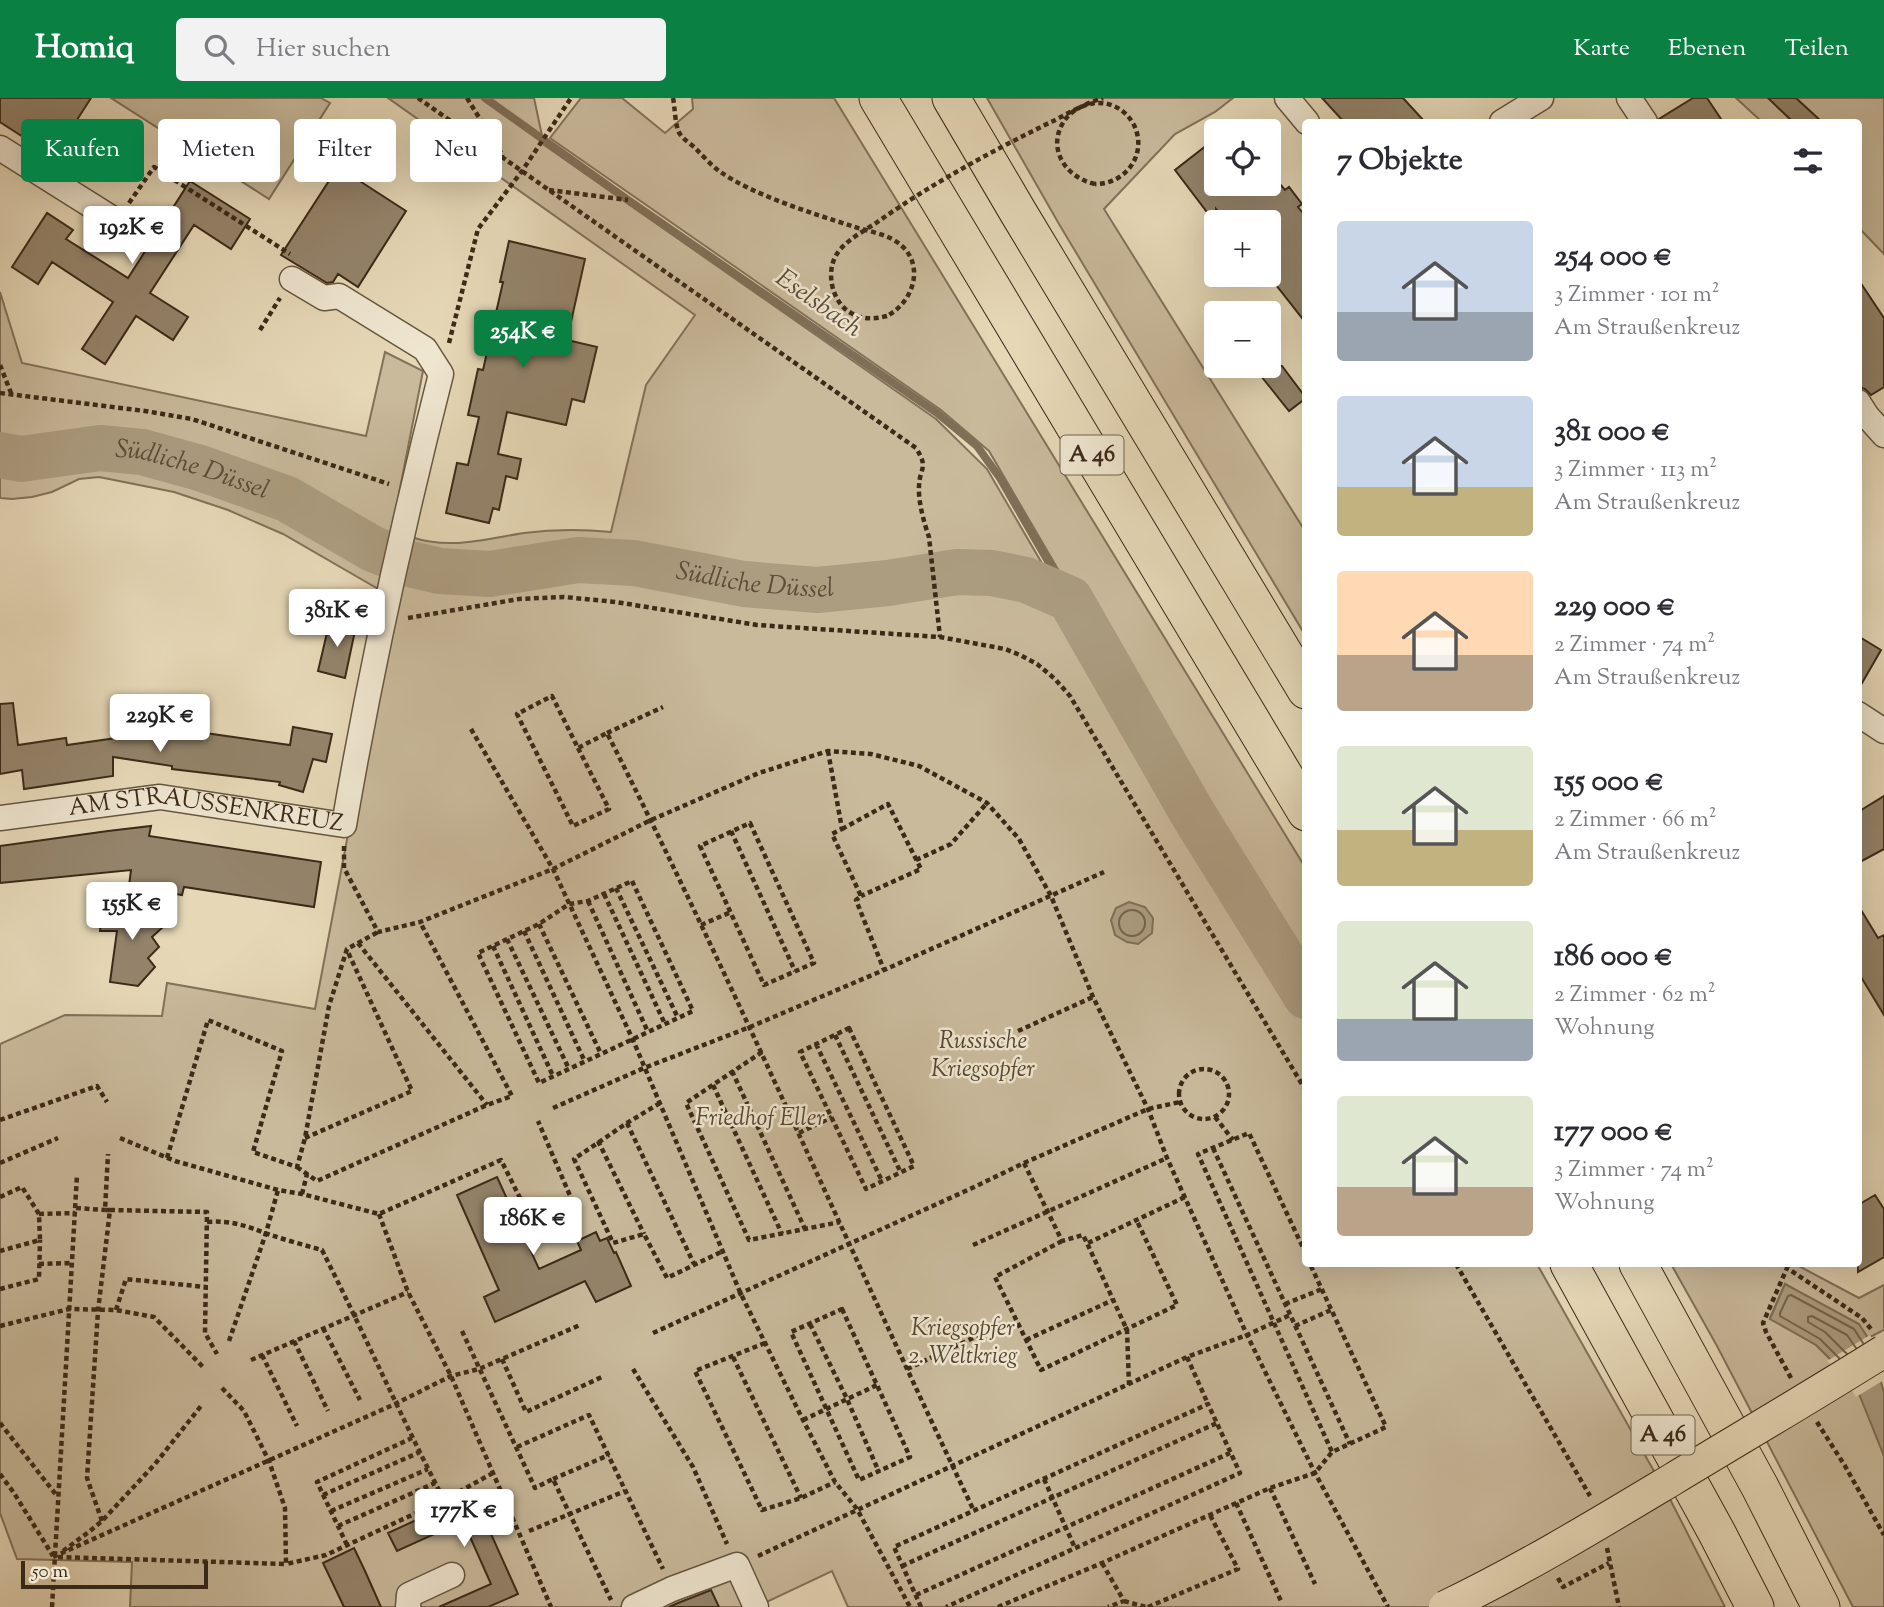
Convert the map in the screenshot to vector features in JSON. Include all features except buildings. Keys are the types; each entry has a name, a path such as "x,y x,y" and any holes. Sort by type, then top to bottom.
{"highway":[{"name":"A 46","path":"878,98 1302,805"},
{"name":"A 46","path":"951,98 1302,683"},
{"name":"A 46","path":"1571,1267 1755,1607"},
{"name":"A 46","path":"1641,1267 1760,1486 1821,1607"}],"main road":[{"path":"1445,1607 1568,1542 1809,1398 1879,1342"}],"street":[{"path":"1287,98 1304,119"},
{"path":"1507,119 1541,98"},
{"path":"1629,98 1643,119"},
{"path":"0,148 116,221"},
{"path":"291,267 324,298 340,296 425,349 441,374"},
{"name":"AM STRAUSSENKREUZ","path":"0,818 160,797 344,825 390,583 441,374"},
{"path":"1862,408 1884,435"},
{"path":"1862,717 1884,731"},
{"path":"634,1607 672,1589 737,1566 756,1607"},
{"path":"408,1607 409,1595 452,1575"}],"path":[{"path":"418,98 523,169 548,190 916,448 924,466 919,485 929,537 940,637"},
{"path":"467,98 505,159"},
{"path":"441,374 478,229 571,98"},
{"path":"673,98 679,133 719,171 758,192 807,211 886,236 901,245 911,259 915,276 911,293 900,308 887,316 868,318 847,310 835,295 831,274 836,256 858,235 900,206 952,174 1011,142 1087,105 1106,104 1118,108 1128,116 1136,130 1138,151 1134,162 1123,175 1115,181 1096,184 1086,182 1070,172 1061,159 1058,143 1061,127 1071,113 1089,103 1103,98"},
{"path":"116,221 154,167 291,267"},
{"path":"548,190 628,200"},
{"path":"0,365 11,393"},
{"path":"0,393 192,419 411,491"},
{"path":"382,621 519,599 564,597 616,602 757,625 940,637 1020,654 1055,679 1070,696 1302,1084"},
{"path":"552,696 578,748 608,809 573,827 517,714 552,696"},
{"path":"578,748 663,707"},
{"path":"471,729 553,869 633,1040 740,1292 803,1420 835,1482 857,1509 909,1607"},
{"path":"607,733 750,1027 974,1511"},
{"path":"828,751 842,828"},
{"path":"297,1167 305,1138 329,1006 347,949 378,932 420,922 553,869 651,820 759,773 828,751 871,754 919,766 987,803 1019,839 1051,896 1093,997 1148,1108 1167,1158 1247,1335 1315,1473 1388,1607"},
{"path":"916,860 951,844 987,803"},
{"path":"861,895 832,834 888,804 921,869 861,895 856,900 884,970"},
{"path":"750,823 814,962 764,985 731,912 700,846 750,823"},
{"path":"344,825 344,867 378,932"},
{"path":"731,831 796,971"},
{"path":"553,1108 884,970 1104,873"},
{"path":"632,881 693,1011 539,1083 478,953 539,924 569,904 588,901 632,881"},
{"path":"616,888 678,1018"},
{"path":"604,894 664,1024"},
{"path":"588,901 648,1032"},
{"path":"701,925 731,912"},
{"path":"167,1158 208,1020 282,1051 253,1152 297,1167 317,1181 487,1105 513,1097 420,922"},
{"path":"539,924 601,1054"},
{"path":"524,931 585,1062"},
{"path":"507,939 569,1069"},
{"path":"358,943 487,1105"},
{"path":"493,946 553,1076"},
{"path":"305,1138 412,1091 347,949"},
{"path":"1018,1031 1093,997"},
{"path":"849,1028 914,1166 866,1189 800,1052 816,1044 849,1028"},
{"path":"835,1035 901,1173"},
{"path":"816,1044 882,1181"},
{"path":"761,1052 686,1103 697,1128 749,1240 839,1222"},
{"path":"1209,1069 1219,1073 1227,1083 1230,1094 1228,1102 1215,1117 1196,1117 1188,1113 1180,1102 1180,1089 1185,1078 1195,1070 1209,1069"},
{"path":"732,1071 805,1229"},
{"path":"713,1085 782,1234"},
{"path":"0,1120 97,1086 107,1102"},
{"path":"653,1333 1148,1108 1180,1102"},
{"path":"644,1234 613,1243 574,1159 660,1103"},
{"path":"1215,1117 1233,1140"},
{"path":"799,1133 832,1118"},
{"path":"120,1138 167,1158 278,1190 379,1214 501,1160 539,1236 577,1212 538,1121"},
{"path":"626,1123 694,1264"},
{"path":"1302,1246 1249,1133 1198,1154 1332,1452"},
{"path":"0,1163 58,1138"},
{"path":"598,1141 667,1278 723,1251"},
{"path":"1213,1148 1350,1444"},
{"path":"102,1521 87,1478 107,1210 108,1154"},
{"path":"973,1245 1167,1158"},
{"path":"1024,1163 1062,1241"},
{"path":"302,1194 307,1174"},
{"path":"52,1607 77,1175"},
{"path":"0,1198 23,1186 39,1214 40,1240 39,1279 0,1289"},
{"path":"229,1340 278,1190"},
{"path":"1087,1243 1185,1197"},
{"path":"39,1214 107,1210 207,1212 205,1333 217,1354"},
{"path":"379,1214 408,1292 451,1376 551,1607"},
{"path":"1129,1385 1127,1330 1083,1234 1062,1241 995,1277 1041,1370 1127,1330 1177,1305 1136,1219"},
{"path":"207,1222 223,1221 255,1227 266,1233 322,1250 444,1500"},
{"path":"0,1251 40,1240"},
{"path":"39,1264 72,1263"},
{"path":"998,1607 1270,1488 1315,1473 1332,1452 1386,1427 1311,1267"},
{"path":"1458,1267 1592,1498"},
{"path":"116,1310 126,1279 206,1287"},
{"path":"1285,1304 1322,1289"},
{"path":"251,1360 408,1292"},
{"path":"1026,1340 1113,1300"},
{"path":"1840,1303 1861,1318 1879,1342"},
{"path":"0,1326 69,1309 116,1310 154,1317 204,1368"},
{"path":"842,1309 910,1457 859,1480 791,1332 810,1324 842,1309"},
{"path":"1295,1326 1331,1310"},
{"path":"633,1369 693,1467 737,1566 1187,1357 1247,1335 1290,1315"},
{"path":"810,1324 879,1472"},
{"path":"53,1557 396,1404 451,1376 479,1369 580,1325"},
{"path":"323,1328 360,1400"},
{"path":"907,1369 992,1329"},
{"path":"462,1332 535,1488 609,1455"},
{"path":"294,1341 328,1411"},
{"path":"765,1343 695,1371 762,1510 801,1498 835,1482"},
{"path":"262,1355 297,1426"},
{"path":"733,1357 801,1498"},
{"path":"946,1607 1240,1473 1187,1357"},
{"path":"502,1359 526,1412 604,1376"},
{"path":"803,1420 877,1385"},
{"path":"222,1388 244,1411 269,1461 285,1508 286,1564"},
{"path":"921,1607 894,1547 1208,1404"},
{"path":"53,1557 102,1521 155,1464 201,1406"},
{"path":"517,1447 589,1415 672,1589"},
{"path":"0,1423 58,1497"},
{"path":"902,1566 1217,1423"},
{"path":"347,1545 317,1482 412,1438"},
{"path":"323,1495 420,1452"},
{"path":"916,1595 1230,1453"},
{"path":"331,1511 428,1469"},
{"path":"53,1557 286,1564 326,1555 444,1500 493,1473"},
{"path":"0,1474 53,1557"},
{"path":"553,1479 614,1607"},
{"path":"1044,1479 1075,1548"},
{"path":"338,1526 435,1483"},
{"path":"1270,1488 1315,1584"},
{"path":"529,1531 625,1491"},
{"path":"1236,1503 1281,1601"},
{"path":"1108,1607 1124,1601 1147,1607 1238,1569 1210,1515"},
{"path":"1605,1540 1619,1607"},
{"path":"1102,1563 1124,1601"},
{"path":"1558,1577 1563,1587 1609,1563"}],"green space":[{"path":"111,98 321,98 330,103 320,119 294,119 294,160 280,182 280,119 158,119 158,128"},
{"name":"Friedhof Eller","path":"388,98 534,98 544,145 936,419 987,469 1302,1009 1302,1267 1539,1267 1672,1503 1725,1607 848,1607 832,1571 756,1607 130,1607 132,1562 17,1559 0,1513 0,1044 65,1015 162,1016 167,983 315,1009 369,723 411,537 454,543 546,531 611,532 646,385 695,315 502,179 502,119 418,119"},
{"path":"581,98 622,98 665,133 693,109 692,98 834,98 1302,862 1302,988 989,451 941,410 550,138"},
{"path":"987,98 1233,98 1215,112 1175,134 1104,209 1204,369 1204,378 1209,378 1302,526 1302,630 1059,224"},
{"path":"1736,98 1884,98 1884,254 1862,231 1862,119 1759,119"},
{"path":"242,182 280,182 269,199"},
{"path":"0,292 22,363 366,436 385,352 423,371 380,590 283,534 228,510 174,492 99,477 79,479 52,492 32,497 0,498"},
{"path":"1673,1267 1801,1267 1859,1298 1884,1285 1884,1330 1868,1338 1785,1284 1770,1318 1816,1345 1845,1374 1865,1406 1884,1456 1884,1607 1853,1607 1717,1346"}],"water":[{"path":"1129,902 1145,907 1153,918 1152,933 1138,944 1127,942 1115,935 1111,920 1116,908"},
{"path":"1785,1284 1859,1324 1868,1338 1884,1392 1884,1456 1859,1394 1845,1374 1816,1345 1770,1319"}],"pier":[{"path":"1870,1335 1884,1360 1884,1380 1856,1397 1842,1376 1827,1361"}],"waterway":[{"name":"Eselsbach","path":"485,98 937,413 977,446 1000,478 1070,599"},
{"name":"Südliche Düssel","path":"0,455 21,459 100,448 142,452 200,468 287,499 373,549 410,564 440,571 490,574 578,560 634,563 744,584 817,590 888,583 957,572 992,573 1026,580 1070,599 1193,814 1302,990"}],"park label":[{"name":"Russische Kriegsopfer","path":"983,1056"},
{"name":"Kriegsopfer 2. Weltkrieg","path":"963,1343"}]}
